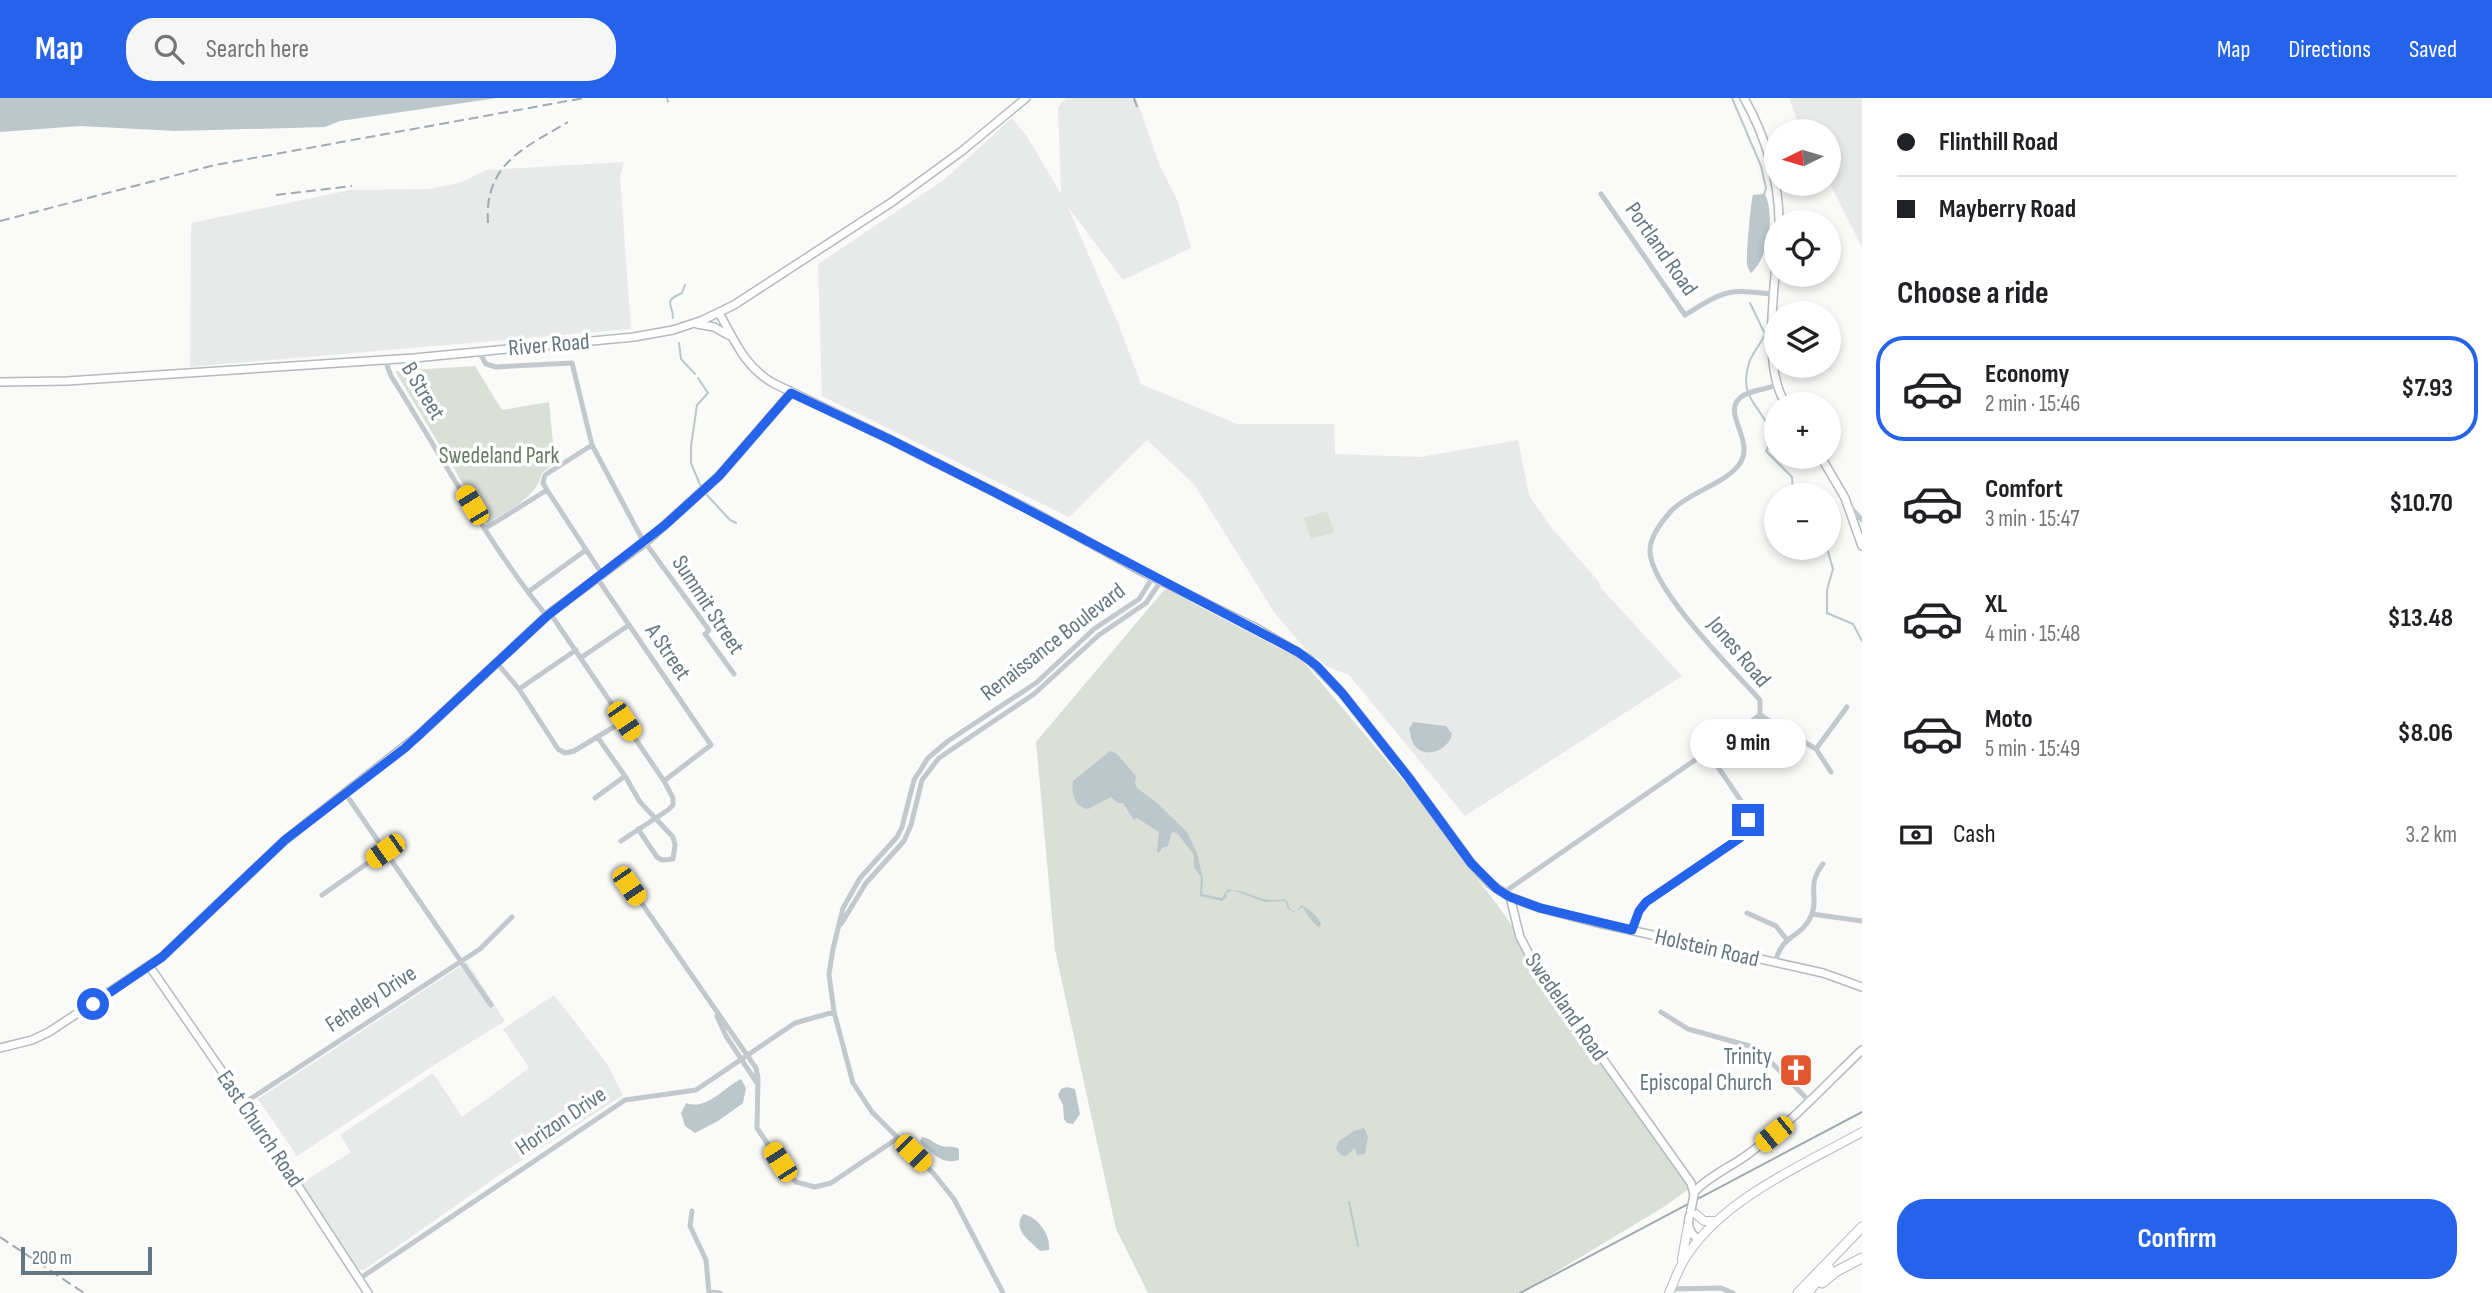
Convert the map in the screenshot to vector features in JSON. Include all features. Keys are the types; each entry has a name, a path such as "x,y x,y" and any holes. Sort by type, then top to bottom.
{"highway":[{"path":"1798,1293 1862,1227"},
{"path":"1808,1293 1862,1234"},
{"path":"1808,1293 1837,1271 1862,1258"}],"main road":[{"name":"River Road","path":"0,382 67,381 385,360 644,336 692,324 741,301 909,190 962,151 1026,98"},
{"path":"1744,98 1765,147 1776,187 1778,210"},
{"path":"1774,287 1773,371 1780,392"},
{"path":"719,313 741,355 756,372 791,393 996,493 1157,579 1258,629 1317,666 1384,746 1471,863 1489,883 1507,895"},
{"path":"692,324 713,327 731,338"},
{"path":"0,1048 23,1043 49,1032 150,967 178,944 285,840 419,735 549,615 645,543 719,476 791,393"},
{"path":"1828,469 1848,505 1862,546"},
{"name":"Holstein Road","path":"1507,895 1540,908 1823,973 1862,987"},
{"name":"Swedeland Road","path":"1507,895 1520,937 1531,958 1687,1177 1694,1193"},
{"name":"East Church Road","path":"150,967 244,1103 368,1293"},
{"path":"1681,1265 1694,1193 1709,1177 1750,1154 1774,1134 1862,1050"},
{"path":"1670,1291 1681,1265 1698,1239 1717,1221 1748,1196 1862,1132"},
{"path":"1687,1177 1709,1177"},
{"path":"1691,1211 1704,1221 1717,1221"},
{"path":"1691,1211 1698,1239"},
{"path":"1688,1226 1692,1235 1698,1239"}],"street":[{"name":"Portland Road","path":"1601,194 1685,315 1723,292 1773,294"},
{"name":"Summit Street","path":"479,352 484,362 496,367 572,363 592,444 645,543 709,629 705,634 734,674"},
{"name":"B Street","path":"385,360 391,376 528,592 582,657 664,781"},
{"name":"Jones Road","path":"1507,895 1760,715 1760,700 1671,598 1652,562 1650,551 1654,535 1672,511 1690,496 1738,466 1745,446 1734,410 1735,404 1743,395 1776,385"},
{"path":"486,528 547,490 543,483 545,475 592,444"},
{"name":"A Street","path":"547,490 586,550 629,625 711,745 664,781"},
{"path":"1848,505 1862,520"},
{"path":"528,592 586,550"},
{"name":"Renaissance Boulevard","path":"1003,1293 954,1199 934,1174 872,1112 858,1091 847,1066 834,1012 829,974 836,933 866,883 902,844 911,825 922,780 939,758 1034,695 1099,635 1146,603 1157,579"},
{"path":"582,657 629,625"},
{"path":"519,689 576,650"},
{"path":"497,663 519,689 558,748 565,753 574,751 617,725"},
{"path":"1816,749 1847,707"},
{"path":"1760,715 1816,749 1831,772"},
{"path":"598,738 640,802 673,838 673,859 662,860 657,857 638,829"},
{"path":"1632,930 1639,911 1646,902 1740,838 1746,830 1748,811 1707,751"},
{"path":"595,798 625,776"},
{"path":"621,841 673,805 673,798 664,781"},
{"path":"345,793 491,1005"},
{"path":"321,895 385,851"},
{"path":"1775,963 1781,945 1804,926 1812,914 1813,881 1824,864"},
{"path":"618,876 627,882 714,1008 744,1057 757,1070 758,1130 790,1177 804,1185 816,1187 831,1184 898,1138"},
{"path":"1747,913 1776,926 1787,940"},
{"path":"1812,914 1862,921"},
{"name":"Feheley Drive","path":"244,1103 489,942 512,917"},
{"name":"Horizon Drive","path":"359,1279 625,1100 696,1090 795,1023 834,1012"},
{"path":"1661,1012 1688,1030 1753,1046 1808,1100"},
{"path":"692,1210 690,1226 706,1260 709,1293 720,1293"},
{"path":"1670,1291 1721,1288 1733,1293"}],"shaded area":[{"path":"0,98 497,98 340,121 325,127 176,131 80,126 0,132"},
{"path":"1066,98 1136,98 1160,166 1178,202 1191,248 1123,280 1068,207 1141,384 1237,424 1334,424 1335,454 1421,457 1518,440 1529,495 1550,526 1599,582 1600,587 1682,676 1465,816 1349,675 1326,666 1306,650 1274,612 1194,484 1147,440 1069,517 822,396 818,264 945,179 1012,118 1028,138 1061,194 1058,107"},
{"path":"1789,98 1862,98 1862,247 1836,196 1841,196 1841,119 1797,119"},
{"path":"624,162 620,177 631,329 190,367 191,223 350,190 429,189 459,183 487,170"},
{"path":"1764,194 1769,210 1764,210 1764,252 1751,273 1747,258 1753,195"},
{"path":"1413,722 1446,726 1452,734 1442,748 1425,752 1413,742 1409,729"},
{"path":"1110,751 1117,754 1136,776 1137,788 1187,832 1197,853 1203,880 1202,894 1222,898 1227,890 1233,890 1226,893 1227,897 1222,901 1200,896 1201,877 1194,867 1194,855 1177,833 1172,832 1168,846 1162,848 1159,853 1159,832 1137,818 1134,820 1123,803 1118,803 1111,797 1088,809 1079,805 1073,790 1073,781"},
{"path":"1233,890 1268,900 1285,899 1289,908 1295,912 1288,909 1285,901 1265,902"},
{"path":"1302,905 1316,916 1321,925 1319,928 1303,907 1296,911"},
{"path":"467,962 505,1021 297,1156 258,1099"},
{"path":"554,995 608,1065 623,1095 498,1176 364,1270 357,1269 300,1184 351,1152 340,1135 433,1073 462,1117 529,1068 503,1029"},
{"path":"741,1079 746,1088 743,1103 695,1133 685,1126 681,1113 686,1103 694,1105 708,1101"},
{"path":"1061,1089 1075,1089 1080,1114 1073,1124 1064,1119 1063,1105 1058,1095"},
{"path":"1364,1128 1368,1136 1365,1154 1357,1155 1355,1148 1346,1156 1341,1155 1336,1149 1338,1142"},
{"path":"922,1137 945,1147 959,1149 959,1160 947,1161 939,1158 922,1144"},
{"path":"1023,1214 1034,1219 1042,1228 1048,1238 1049,1250 1040,1251 1023,1234 1019,1225"}],"green space":[{"name":"Swedeland Park","path":"475,366 502,410 549,402 555,463 542,473 534,490 527,497 487,524 395,371"},
{"path":"1327,511 1334,532 1311,539 1304,518"},
{"path":"1164,590 1302,660 1414,793 1506,917 1689,1189 1521,1293 1148,1293 1116,1229 1055,950 1036,742"}],"waterway":[{"path":"667,98 668,102"},
{"path":"1732,98 1764,179"},
{"path":"673,318 670,301 682,293 685,285"},
{"path":"1750,303 1765,334 1749,363 1746,376 1749,395 1773,438 1766,451 1792,477 1792,483"},
{"path":"679,343 681,359 695,374"},
{"path":"698,378 708,393 697,405 691,446 691,463 701,487"},
{"path":"707,495 736,523"},
{"path":"1830,560 1833,569 1827,590 1827,613 1853,624 1862,641"},
{"path":"1349,1202 1358,1246"}],"tram line":[{"path":"1520,1293 1862,1112"}],"railway":[{"path":"0,221 215,165 584,98"},
{"path":"1134,98 1137,107"},
{"path":"488,223 488,203 500,172 522,150 568,122"},
{"path":"276,195 352,186"},
{"path":"0,1237 84,1293"}],"place":[{"name":"Trinity Episcopal Church","path":"1796,1070"}],"route":[{"path":"93,1004 150,967 178,944 285,840 405,748 547,616 645,543 719,476 791,393 1031,511 1145,573 1258,629 1309,659 1342,693 1471,863 1489,883 1510,897 1540,908 1632,930 1634,920 1646,902 1740,838 1746,830 1748,820"}]}
